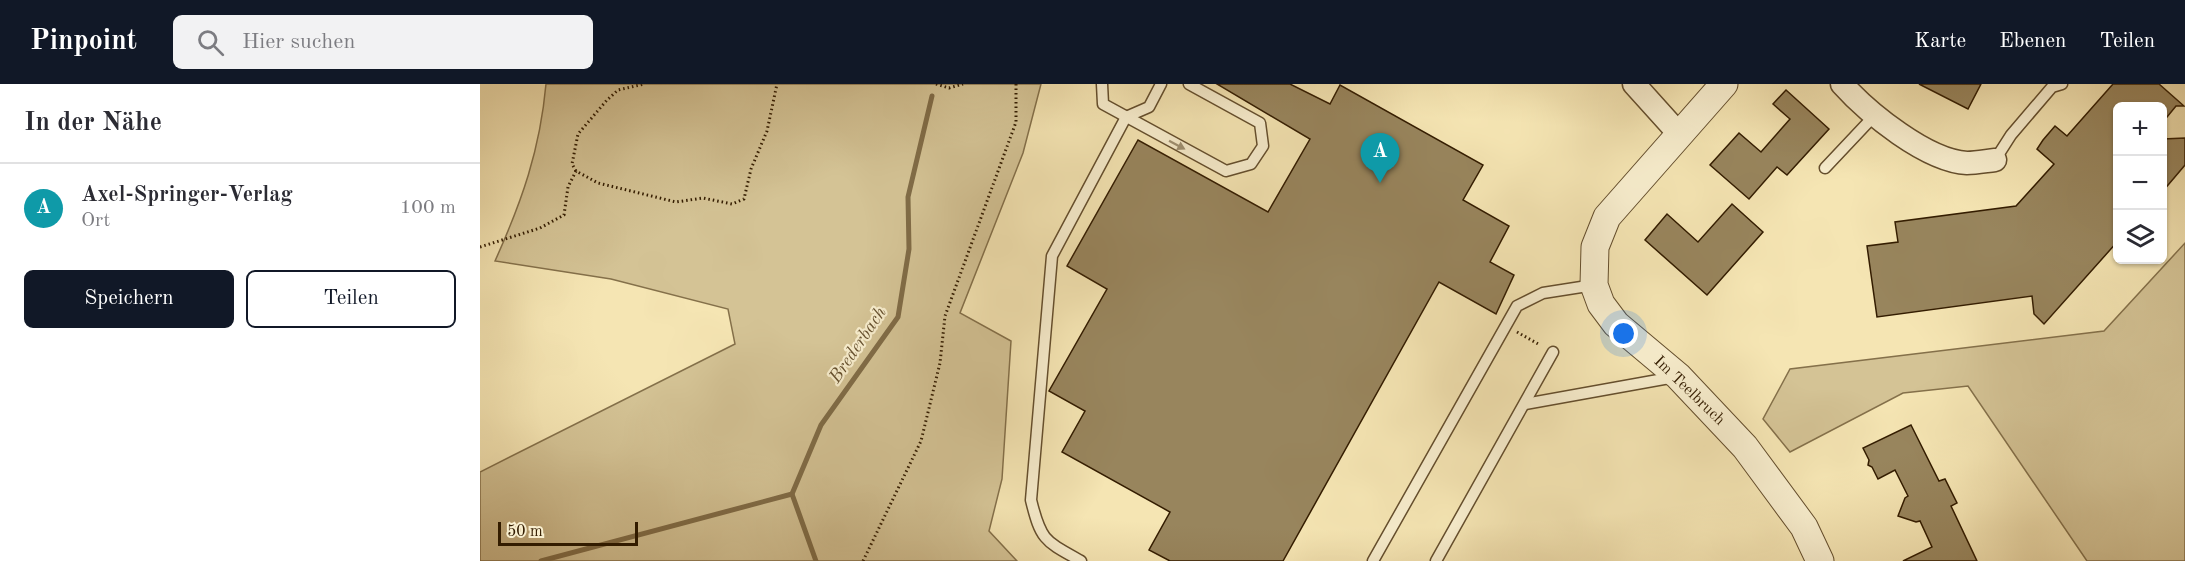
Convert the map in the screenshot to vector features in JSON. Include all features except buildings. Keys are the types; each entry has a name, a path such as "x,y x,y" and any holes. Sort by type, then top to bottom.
{"street":[{"path":"1634,84 1680,135"},
{"name":"Im Teelbruch","path":"1724,84 1607,217 1595,247 1594,285 1601,304 1616,324 1678,376 1745,447 1803,527 1820,561"},
{"path":"1842,84 1874,116 1936,154 1965,163 1995,160"}],"lane":[{"path":"1102,84 1103,104 1226,171 1251,164 1263,146 1260,123 1189,84"},
{"path":"1081,561 1049,543 1038,531 1031,500 1052,256 1126,117 1149,107 1161,84"},
{"path":"1995,160 2011,135 2052,87 2062,84"},
{"path":"1825,168 1874,116"},
{"path":"1373,561 1517,306 1543,293 1594,285"},
{"path":"1436,561 1553,352"},
{"path":"1525,404 1678,376"}],"path":[{"path":"644,84 618,90 578,134 572,164 576,171 598,183 676,202 703,198 732,204 744,199 751,169 767,131 777,84"},
{"path":"936,84 949,88 963,84"},
{"path":"863,561 921,441 940,363 945,316 1016,122 1016,84"},
{"path":"480,247 540,228 564,215 568,186 576,171"},
{"path":"1505,325 1553,352"}],"shaded area":[{"path":"546,84 1041,84 1023,153 960,313 1011,341 1002,479 989,531 1017,561 480,561 480,472 735,344 728,309 611,279 495,261 514,217 528,175 539,131"},
{"path":"2185,243 2185,561 2087,561 1968,386 1903,393 1790,452 1763,419 1790,369 2104,331"}],"waterway":[{"name":"Brederbach","path":"816,561 792,494 821,425 898,317 909,249 908,197 932,96"},
{"path":"541,561 792,494"}],"place":[{"name":"Axel-Springer-Verlag","path":"1380,183"}]}
